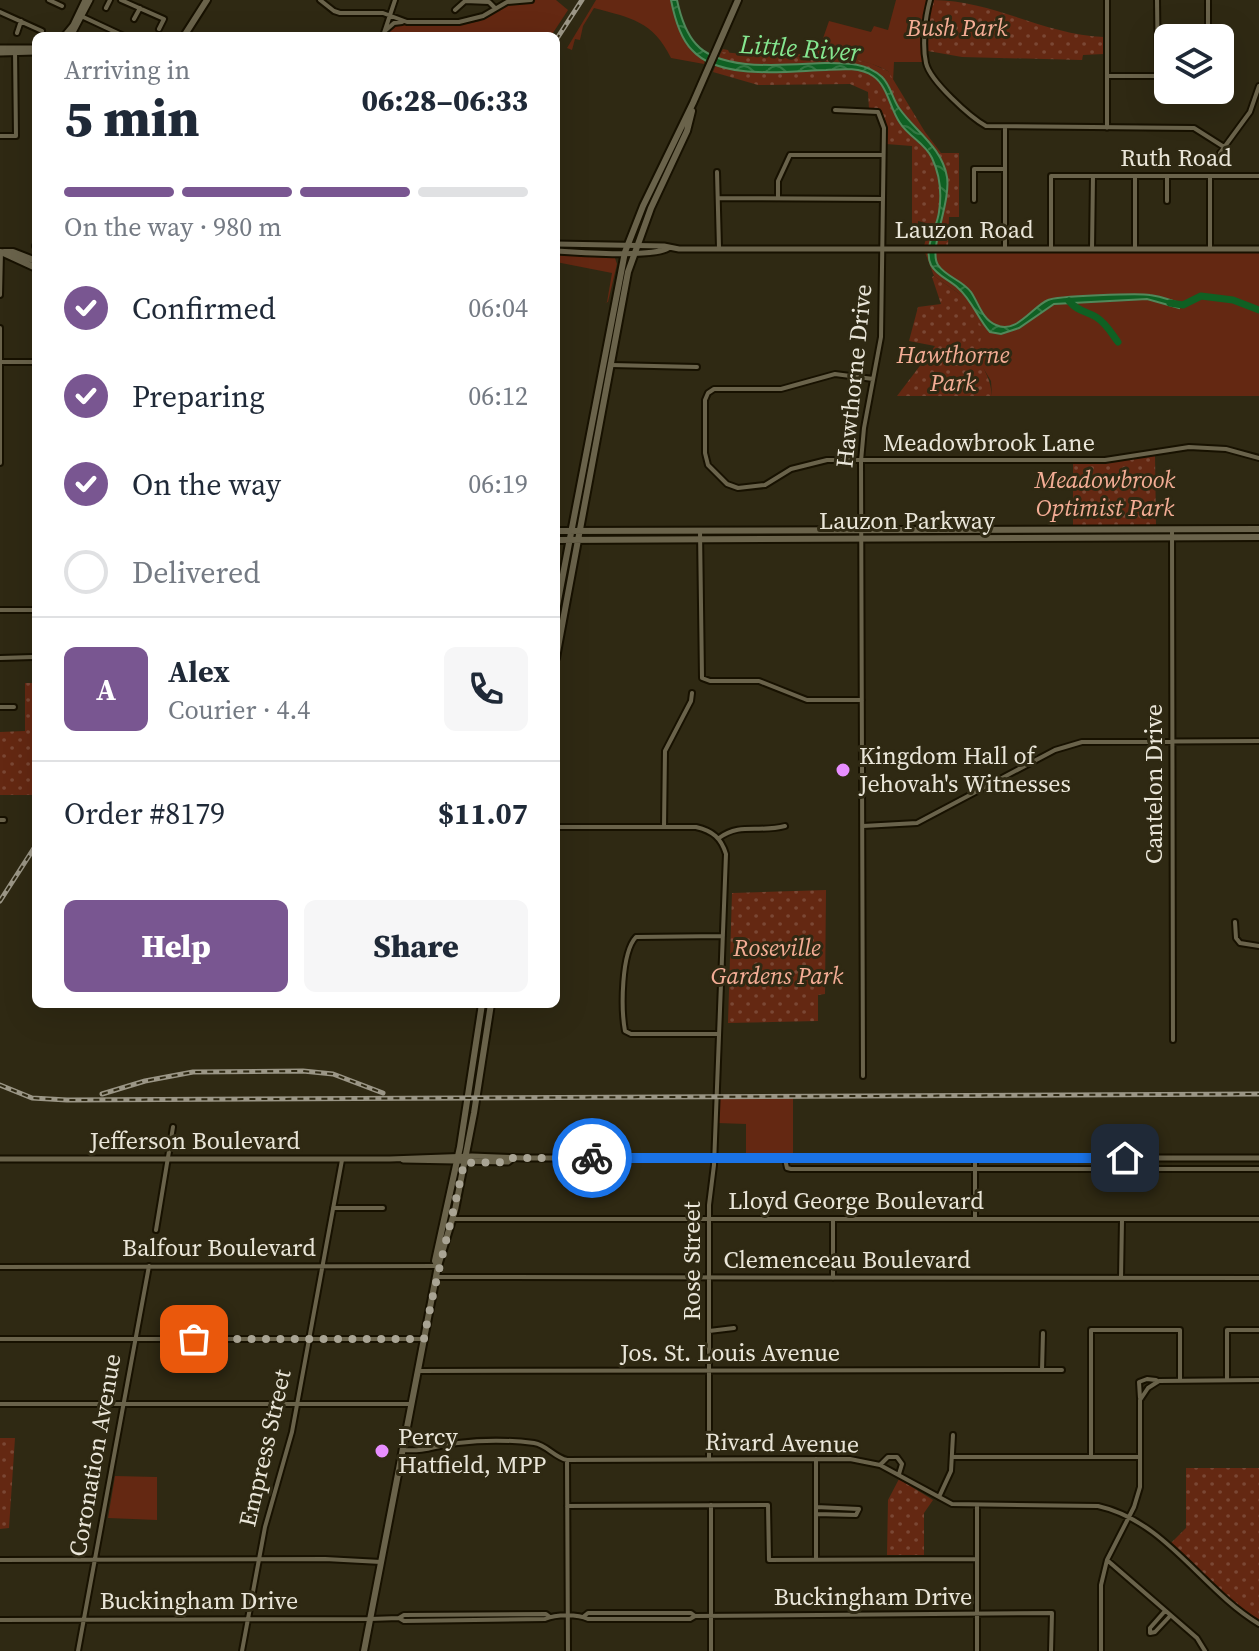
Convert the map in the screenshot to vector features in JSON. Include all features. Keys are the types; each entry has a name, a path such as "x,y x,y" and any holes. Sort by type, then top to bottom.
{"main road":[{"path":"187,32 207,0"},
{"path":"560,589 626,249 738,0"},
{"path":"560,637 635,249 687,131 693,103"},
{"path":"0,252 32,258"},
{"path":"0,252 32,266"},
{"name":"Lauzon Parkway","path":"560,531 1259,529"},
{"name":"Lauzon Parkway","path":"560,540 1259,537"},
{"path":"364,1651 438,1266 452,1219 481,1008"},
{"path":"438,1266 435,1261 461,1159 490,1008"}],"street":[{"path":"49,0 62,6"},
{"path":"73,32 87,0"},
{"path":"106,8 110,0"},
{"path":"121,0 164,19 159,29"},
{"path":"320,0 340,13 390,15 407,22"},
{"path":"384,32 395,0"},
{"path":"386,32 394,23 471,21 507,2 531,0"},
{"path":"930,0 925,57 929,70 975,119 986,126 1194,128 1224,147"},
{"path":"1107,0 1107,128"},
{"path":"1157,0 1157,24"},
{"path":"1208,0 1208,24"},
{"path":"455,10 465,1 489,2 495,8"},
{"path":"134,19 140,8"},
{"path":"0,12 42,31"},
{"path":"67,32 80,16"},
{"path":"80,16 115,32"},
{"path":"17,33 21,21"},
{"path":"0,50 32,50"},
{"path":"0,136 16,136 15,50"},
{"path":"1107,76 1154,76"},
{"path":"1220,153 1250,112 1259,86"},
{"name":"Hawthorne Drive","path":"835,110 878,112 884,128 881,337 861,461 863,1076"},
{"path":"1250,112 1257,117"},
{"path":"1005,128 1005,249"},
{"path":"778,198 778,181 790,155 883,155"},
{"path":"974,200 974,169 1005,169"},
{"path":"717,172 719,248"},
{"name":"Ruth Road","path":"1051,249 1051,176 1259,176"},
{"path":"1092,249 1093,176"},
{"path":"1135,176 1135,249"},
{"path":"1167,176 1167,201"},
{"path":"1210,176 1210,249"},
{"path":"718,198 883,199"},
{"name":"Lauzon Road","path":"560,244 626,249"},
{"name":"Lauzon Road","path":"560,251 664,246 1259,249"},
{"path":"0,252 0,295"},
{"path":"0,328 0,463"},
{"path":"0,362 32,362"},
{"path":"611,365 697,367"},
{"name":"Meadowbrook Lane","path":"873,379 835,374 781,389 714,389 705,400 705,453 708,465 727,484 738,488 765,485 791,469 811,463 1111,460 1189,447 1226,449 1259,458"},
{"name":"Cantelon Drive","path":"1172,529 1173,1040"},
{"path":"700,531 702,678 710,681 759,681 807,700 862,700"},
{"path":"0,610 32,610"},
{"path":"0,658 32,657"},
{"path":"664,827 665,751 691,701 692,693"},
{"path":"0,707 14,707"},
{"path":"863,826 917,823 1047,754 1082,742 1259,741"},
{"path":"560,827 696,827 708,830 719,838 731,829 775,829 785,826"},
{"name":"Rose Street","path":"709,1459 709,1220 726,854 719,838"},
{"path":"1235,922 1236,938 1240,943 1259,946"},
{"path":"718,1034 626,1032 624,973 630,944 636,937 723,936"},
{"path":"156,1230 173,1127"},
{"name":"Jefferson Boulevard","path":"0,1159 461,1159 508,1162 513,1158 1259,1158"},
{"path":"785,1158 787,1168 791,1169 1259,1169"},
{"path":"830,1158 831,1169"},
{"path":"975,1158 975,1219"},
{"path":"1125,1158 1125,1169"},
{"name":"Empress Street","path":"242,1651 258,1560 292,1432 342,1159"},
{"path":"333,1208 383,1208"},
{"name":"Lloyd George Boulevard","path":"452,1219 1259,1219"},
{"path":"833,1219 833,1278"},
{"path":"1121,1278 1122,1219"},
{"name":"Coronation Avenue","path":"78,1651 149,1266"},
{"name":"Balfour Boulevard","path":"0,1267 438,1266"},
{"name":"Clemenceau Boulevard","path":"436,1277 1259,1278"},
{"path":"709,1331 734,1328"},
{"path":"1091,1457 1091,1330 1180,1330 1180,1380"},
{"path":"1227,1380 1227,1330 1259,1330"},
{"path":"1042,1370 1043,1333"},
{"path":"0,1339 424,1339"},
{"name":"Jos. St. Louis Avenue","path":"418,1371 1062,1370"},
{"path":"1101,1651 1101,1585 1107,1560 1140,1487 1139,1382 1147,1379 1259,1380"},
{"path":"1140,1400 1148,1388 1159,1381"},
{"path":"0,1404 411,1404"},
{"path":"939,1497 951,1471 953,1435"},
{"name":"Rivard Avenue","path":"403,1450 428,1451 469,1442 534,1443 567,1460 850,1459 880,1465 952,1504 1083,1505 1108,1509 1146,1527 1259,1624"},
{"path":"880,1465 888,1457 897,1457 902,1464 898,1475"},
{"path":"954,1457 1140,1457"},
{"path":"816,1459 816,1560"},
{"path":"567,1460 568,1651"},
{"path":"711,1505 711,1651"},
{"path":"567,1506 768,1505 769,1560 977,1559"},
{"path":"977,1506 977,1651"},
{"path":"816,1507 859,1509 856,1515 816,1514"},
{"path":"0,1560 381,1562"},
{"path":"1107,1560 1197,1638 1205,1651"},
{"path":"1165,1611 1150,1628 1150,1633 1155,1632 1170,1616"},
{"name":"Buckingham Drive","path":"0,1620 370,1619 404,1615 514,1614 583,1617 588,1613 691,1613 711,1616 1052,1613 1051,1651"}],"green space":[{"path":"556,0 568,10 554,32 389,32 394,25 400,24 466,24 480,21 502,6"},
{"path":"596,0 671,0 683,33 692,48 705,60 704,64 671,58 657,36 640,23 594,8 583,26 580,40 575,39 572,50 567,48"},
{"path":"896,0 927,0 923,62 894,62 893,82 888,71 848,59 732,54 760,54 761,50 767,49 773,54 814,54 820,47 829,21 871,32 874,26 888,30"},
{"name":"Bush Park","path":"933,0 976,6 1061,30 1104,37 1104,54 1083,55 1082,60 962,57 928,51 929,13"},
{"path":"721,52 777,57 853,57 888,71 941,153 959,153 959,217 949,217 948,247 924,246 930,224 918,221 917,237 912,237 912,146 886,144 886,122 881,110 869,109 868,92 850,84 758,85 713,72"},
{"path":"924,250 1259,252 1259,396 992,396 991,381 979,361 979,343 961,295 934,276"},
{"path":"560,255 615,258 617,264 608,302 604,303 607,302 612,273 560,263"},
{"name":"Hawthorne Park","path":"934,276 961,295 984,330 979,350 992,396 897,396 935,346 909,341 918,307 941,304"},
{"name":"Meadowbrook Optimist Park","path":"1155,454 1156,525 1073,525 1073,462 1116,462"},
{"path":"25,683 32,683 32,795 0,795 0,732 25,731"},
{"name":"Roseville Gardens Park","path":"826,890 825,994 818,995 818,1021 728,1023 732,893"},
{"path":"793,1098 793,1156 746,1156 746,1124 717,1123 717,1099"},
{"path":"0,1438 15,1438 9,1528 0,1529"},
{"path":"1186,1468 1259,1468 1259,1621 1169,1545 1186,1528"},
{"path":"115,1476 157,1477 157,1520 108,1518"},
{"path":"899,1479 933,1500 924,1513 924,1555 887,1555 888,1500"}],"water":[{"path":"671,0 677,0 684,23 696,44 722,59 757,65 848,63 869,68 882,77 899,108 934,148 944,166 947,188 936,249 938,265 971,292 991,322 1003,327 1010,326 1042,303 1066,297 1150,295 1180,303 1179,308 1147,299 1054,304 1019,328 1001,334 990,332 963,293 931,265 929,245 940,205 937,171 929,153 900,123 878,80 868,73 850,69 755,72 719,66 704,60 688,45 678,26"}],"waterway":[{"name":"Little River","path":"1170,303 1183,305 1201,296 1233,300 1259,310"},
{"name":"Little River","path":"1069,301 1100,319 1118,342"}],"railway":[{"path":"560,34 582,0"},
{"path":"0,901 32,851"},
{"path":"102,1094 145,1081 193,1072 303,1071 333,1074 383,1093"},
{"path":"0,1085 32,1098 67,1100 1259,1094"}],"way so far":[{"path":"194,1339 424,1339 438,1266 455,1210 464,1163 508,1162 513,1158 592,1158"}],"place":[{"name":"Kingdom Hall of Jehovah's Witnesses","path":"843,770"},
{"name":"Percy Hatfield, MPP","path":"382,1451"}],"route":[{"path":"592,1158 1125,1158"}]}
